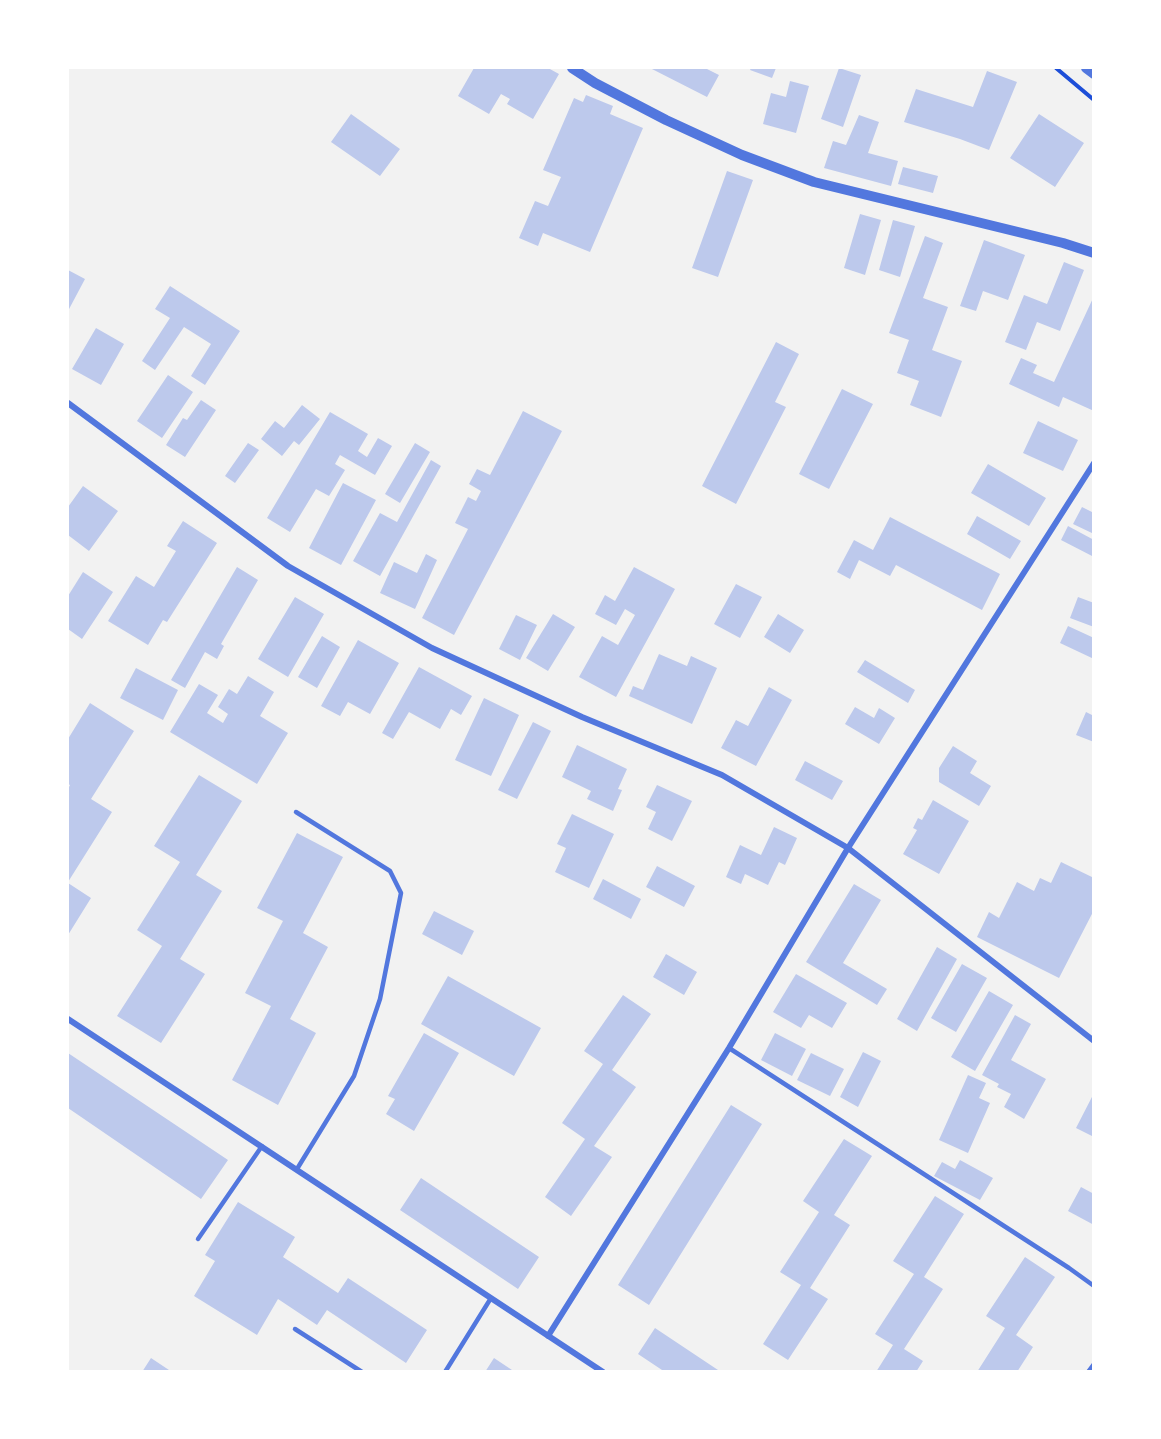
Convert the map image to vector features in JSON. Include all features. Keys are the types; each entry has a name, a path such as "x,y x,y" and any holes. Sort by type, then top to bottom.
{"street":[{"path":"572,68 666,120 742,155 814,182 1063,243 1094,253"},
{"path":"1086,68 1094,74"},
{"path":"68,403 288,566 432,648 582,717 722,775 848,848 1094,1041"},
{"path":"548,1336 729,1048 848,848 1094,463"},
{"path":"68,1019 603,1371"}],"lane":[{"path":"296,812 390,871 401,893 380,999 354,1076 297,1169"},
{"path":"729,1048 1094,1286"},
{"path":"198,1239 262,1146"},
{"path":"446,1371 491,1298"},
{"path":"296,1329 362,1371"},
{"path":"1088,1371 1094,1364"}],"path":[{"path":"1056,68 1094,100"}],"building":[{"path":"474,68 548,68 559,74 533,119 507,104 510,99 501,94 489,114 458,96"},
{"path":"650,68 705,68 719,75 707,97"},
{"path":"751,68 776,68 772,78 750,70"},
{"path":"839,68 861,75 843,127 821,119"},
{"path":"987,71 1017,82 989,150 904,122 916,89 973,107"},
{"path":"790,81 809,86 796,133 763,124 771,93 786,97"},
{"path":"586,95 613,106 610,114 643,128 590,252 543,233 538,246 519,238 535,201 548,206 561,177 543,170 574,98 583,102"},
{"path":"351,114 400,149 380,176 331,142"},
{"path":"1039,114 1084,143 1055,187 1010,158"},
{"path":"859,115 879,122 868,153 898,161 891,186 824,168 833,141 846,145"},
{"path":"903,167 938,176 933,193 898,184"},
{"path":"727,171 753,180 718,277 692,268"},
{"path":"860,214 881,220 865,275 844,268"},
{"path":"893,220 915,226 900,277 879,270"},
{"path":"925,236 943,243 923,298 948,307 932,350 962,361 941,417 910,405 919,381 897,373 909,340 889,333"},
{"path":"984,240 1025,255 1008,300 983,291 976,311 960,306"},
{"path":"1064,262 1084,270 1060,331 1037,322 1026,350 1005,342 1024,295 1047,304"},
{"path":"68,270 85,279 68,311"},
{"path":"170,286 240,331 205,385 191,376 211,344 184,327 155,370 142,361 170,318 155,309"},
{"path":"1094,296 1094,411 1063,397 1059,407 1009,384 1021,358 1037,365 1033,373 1054,382"},
{"path":"96,328 124,344 101,385 72,369"},
{"path":"776,342 799,354 775,402 786,407 736,504 702,486"},
{"path":"168,375 193,392 162,438 137,421"},
{"path":"842,389 873,404 829,489 799,474"},
{"path":"201,400 216,410 185,457 166,445 183,418 187,420"},
{"path":"302,405 320,419 299,445 294,441 282,456 261,439 275,421 284,428"},
{"path":"523,411 562,431 454,635 422,618 468,529 455,523 468,497 476,501 481,491 469,484 477,469 490,475"},
{"path":"330,412 368,434 358,451 367,457 378,438 392,446 375,475 340,455 335,464 345,470 329,496 316,489 290,532 267,518"},
{"path":"1038,421 1078,440 1063,471 1023,453"},
{"path":"248,443 259,450 235,483 225,476"},
{"path":"415,443 430,452 400,503 385,494"},
{"path":"431,460 441,466 380,576 353,561 380,513 397,522"},
{"path":"988,464 1046,498 1029,526 971,493"},
{"path":"343,483 376,500 341,565 309,548"},
{"path":"83,486 118,511 89,551 68,535 68,507"},
{"path":"1082,507 1094,513 1094,534 1073,524"},
{"path":"977,516 1021,541 1010,559 967,534"},
{"path":"890,517 1000,574 982,610 896,565 890,576 859,560 850,579 837,572 854,540 873,550"},
{"path":"183,521 217,543 167,622 163,620 148,645 108,621 136,576 154,587 176,551 167,546"},
{"path":"1068,526 1094,540 1094,557 1061,540"},
{"path":"426,554 437,560 415,609 380,593 394,562 417,573"},
{"path":"237,567 258,580 221,644 224,646 217,659 205,652 185,688 171,680"},
{"path":"634,567 675,589 616,697 579,677 602,636 618,645 635,615 625,609 616,625 595,614 605,595 615,601"},
{"path":"83,572 113,592 82,639 68,629 68,596"},
{"path":"736,584 762,597 740,638 714,624"},
{"path":"295,597 324,614 288,677 258,659"},
{"path":"1078,597 1094,603 1094,627 1070,618"},
{"path":"553,614 575,627 548,671 526,658"},
{"path":"778,614 804,630 790,653 764,637"},
{"path":"516,615 537,625 520,660 499,649"},
{"path":"1068,626 1094,638 1094,659 1060,643"},
{"path":"322,636 340,647 317,688 298,677"},
{"path":"358,640 399,663 370,714 348,702 340,716 321,706"},
{"path":"659,654 687,666 691,656 717,668 692,724 629,696 633,686 643,690"},
{"path":"865,660 915,690 908,703 857,672"},
{"path":"419,667 472,696 461,715 451,709 440,729 409,712 393,739 382,733"},
{"path":"136,668 178,690 163,720 120,698"},
{"path":"248,676 274,692 260,716 288,733 257,784 170,732 199,684 218,695 207,713 223,723 228,714 218,707 229,689 237,694"},
{"path":"769,687 792,700 756,766 721,748 736,720 748,726"},
{"path":"484,698 519,715 491,776 455,760"},
{"path":"90,703 134,731 91,799 112,812 68,882 68,789 70,785 68,784 68,739"},
{"path":"855,707 874,718 879,708 895,718 879,744 845,724"},
{"path":"1086,712 1094,716 1094,742 1076,735"},
{"path":"533,722 551,731 517,799 498,790"},
{"path":"577,745 627,769 618,789 622,790 613,811 587,799 591,791 562,777"},
{"path":"953,746 977,761 970,773 991,786 979,806 939,782 939,768"},
{"path":"805,761 843,781 832,800 795,780"},
{"path":"199,775 242,801 196,875 222,891 180,959 205,974 161,1043 117,1016 162,946 137,930 180,862 154,846"},
{"path":"657,785 692,801 672,841 648,829 656,812 646,807"},
{"path":"933,800 969,821 939,874 903,854 917,830 913,828 918,818 922,820"},
{"path":"572,814 614,834 589,888 555,872 566,848 557,844"},
{"path":"774,827 797,838 785,865 779,862 768,885 745,874 741,884 726,877 740,845 761,855"},
{"path":"297,833 343,857 303,933 328,947 290,1019 316,1033 278,1105 232,1080 271,1006 245,993 283,921 257,908"},
{"path":"1061,862 1094,878 1094,910 1059,978 977,937 989,912 999,918 1017,882 1034,891 1040,878 1051,883"},
{"path":"657,866 695,886 684,907 646,887"},
{"path":"603,879 641,899 631,919 593,899"},
{"path":"68,883 91,898 68,935"},
{"path":"854,884 881,900 843,963 887,989 877,1005 806,962"},
{"path":"434,911 474,931 462,955 422,934"},
{"path":"937,947 957,959 917,1031 897,1019"},
{"path":"666,954 697,972 684,995 653,977"},
{"path":"962,964 987,978 956,1032 931,1018"},
{"path":"796,974 847,1003 832,1028 809,1015 801,1028 773,1012"},
{"path":"448,976 541,1028 514,1076 421,1024"},
{"path":"989,991 1013,1005 975,1071 951,1057"},
{"path":"623,995 651,1014 612,1070 636,1087 594,1146 612,1157 571,1216 545,1197 585,1139 562,1123 603,1064 584,1051"},
{"path":"1015,1015 1031,1024 1011,1060 1046,1079 1024,1119 1004,1107 1011,1094 997,1087 999,1084 982,1075"},
{"path":"424,1033 459,1053 414,1131 386,1114 395,1099 388,1096"},
{"path":"775,1033 806,1049 792,1076 761,1060"},
{"path":"863,1052 881,1061 858,1107 840,1097"},
{"path":"68,1053 228,1160 201,1199 68,1108"},
{"path":"811,1053 844,1069 830,1096 797,1080"},
{"path":"968,1075 986,1083 979,1098 990,1103 968,1153 939,1140"},
{"path":"1094,1093 1094,1137 1076,1128"},
{"path":"731,1105 762,1124 649,1305 618,1285"},
{"path":"844,1139 872,1156 834,1215 850,1225 810,1288 828,1299 788,1360 763,1344 801,1285 780,1272 819,1212 803,1201"},
{"path":"960,1160 993,1178 980,1200 934,1176 942,1162 955,1169"},
{"path":"421,1178 539,1257 518,1289 400,1210"},
{"path":"1081,1187 1094,1194 1094,1225 1068,1211"},
{"path":"935,1196 964,1214 924,1277 943,1289 904,1349 923,1361 916,1372 876,1372 893,1345 875,1334 914,1274 893,1261"},
{"path":"238,1202 295,1237 283,1257 338,1293 348,1278 427,1330 406,1363 327,1310 317,1325 278,1299 257,1335 194,1296 215,1261 205,1255"},
{"path":"1025,1257 1055,1277 1016,1335 1033,1347 1017,1372 977,1372 1005,1328 986,1316"},
{"path":"655,1328 721,1372 665,1372 638,1354"},
{"path":"151,1358 172,1372 142,1372"},
{"path":"494,1358 515,1372 485,1372"}]}
